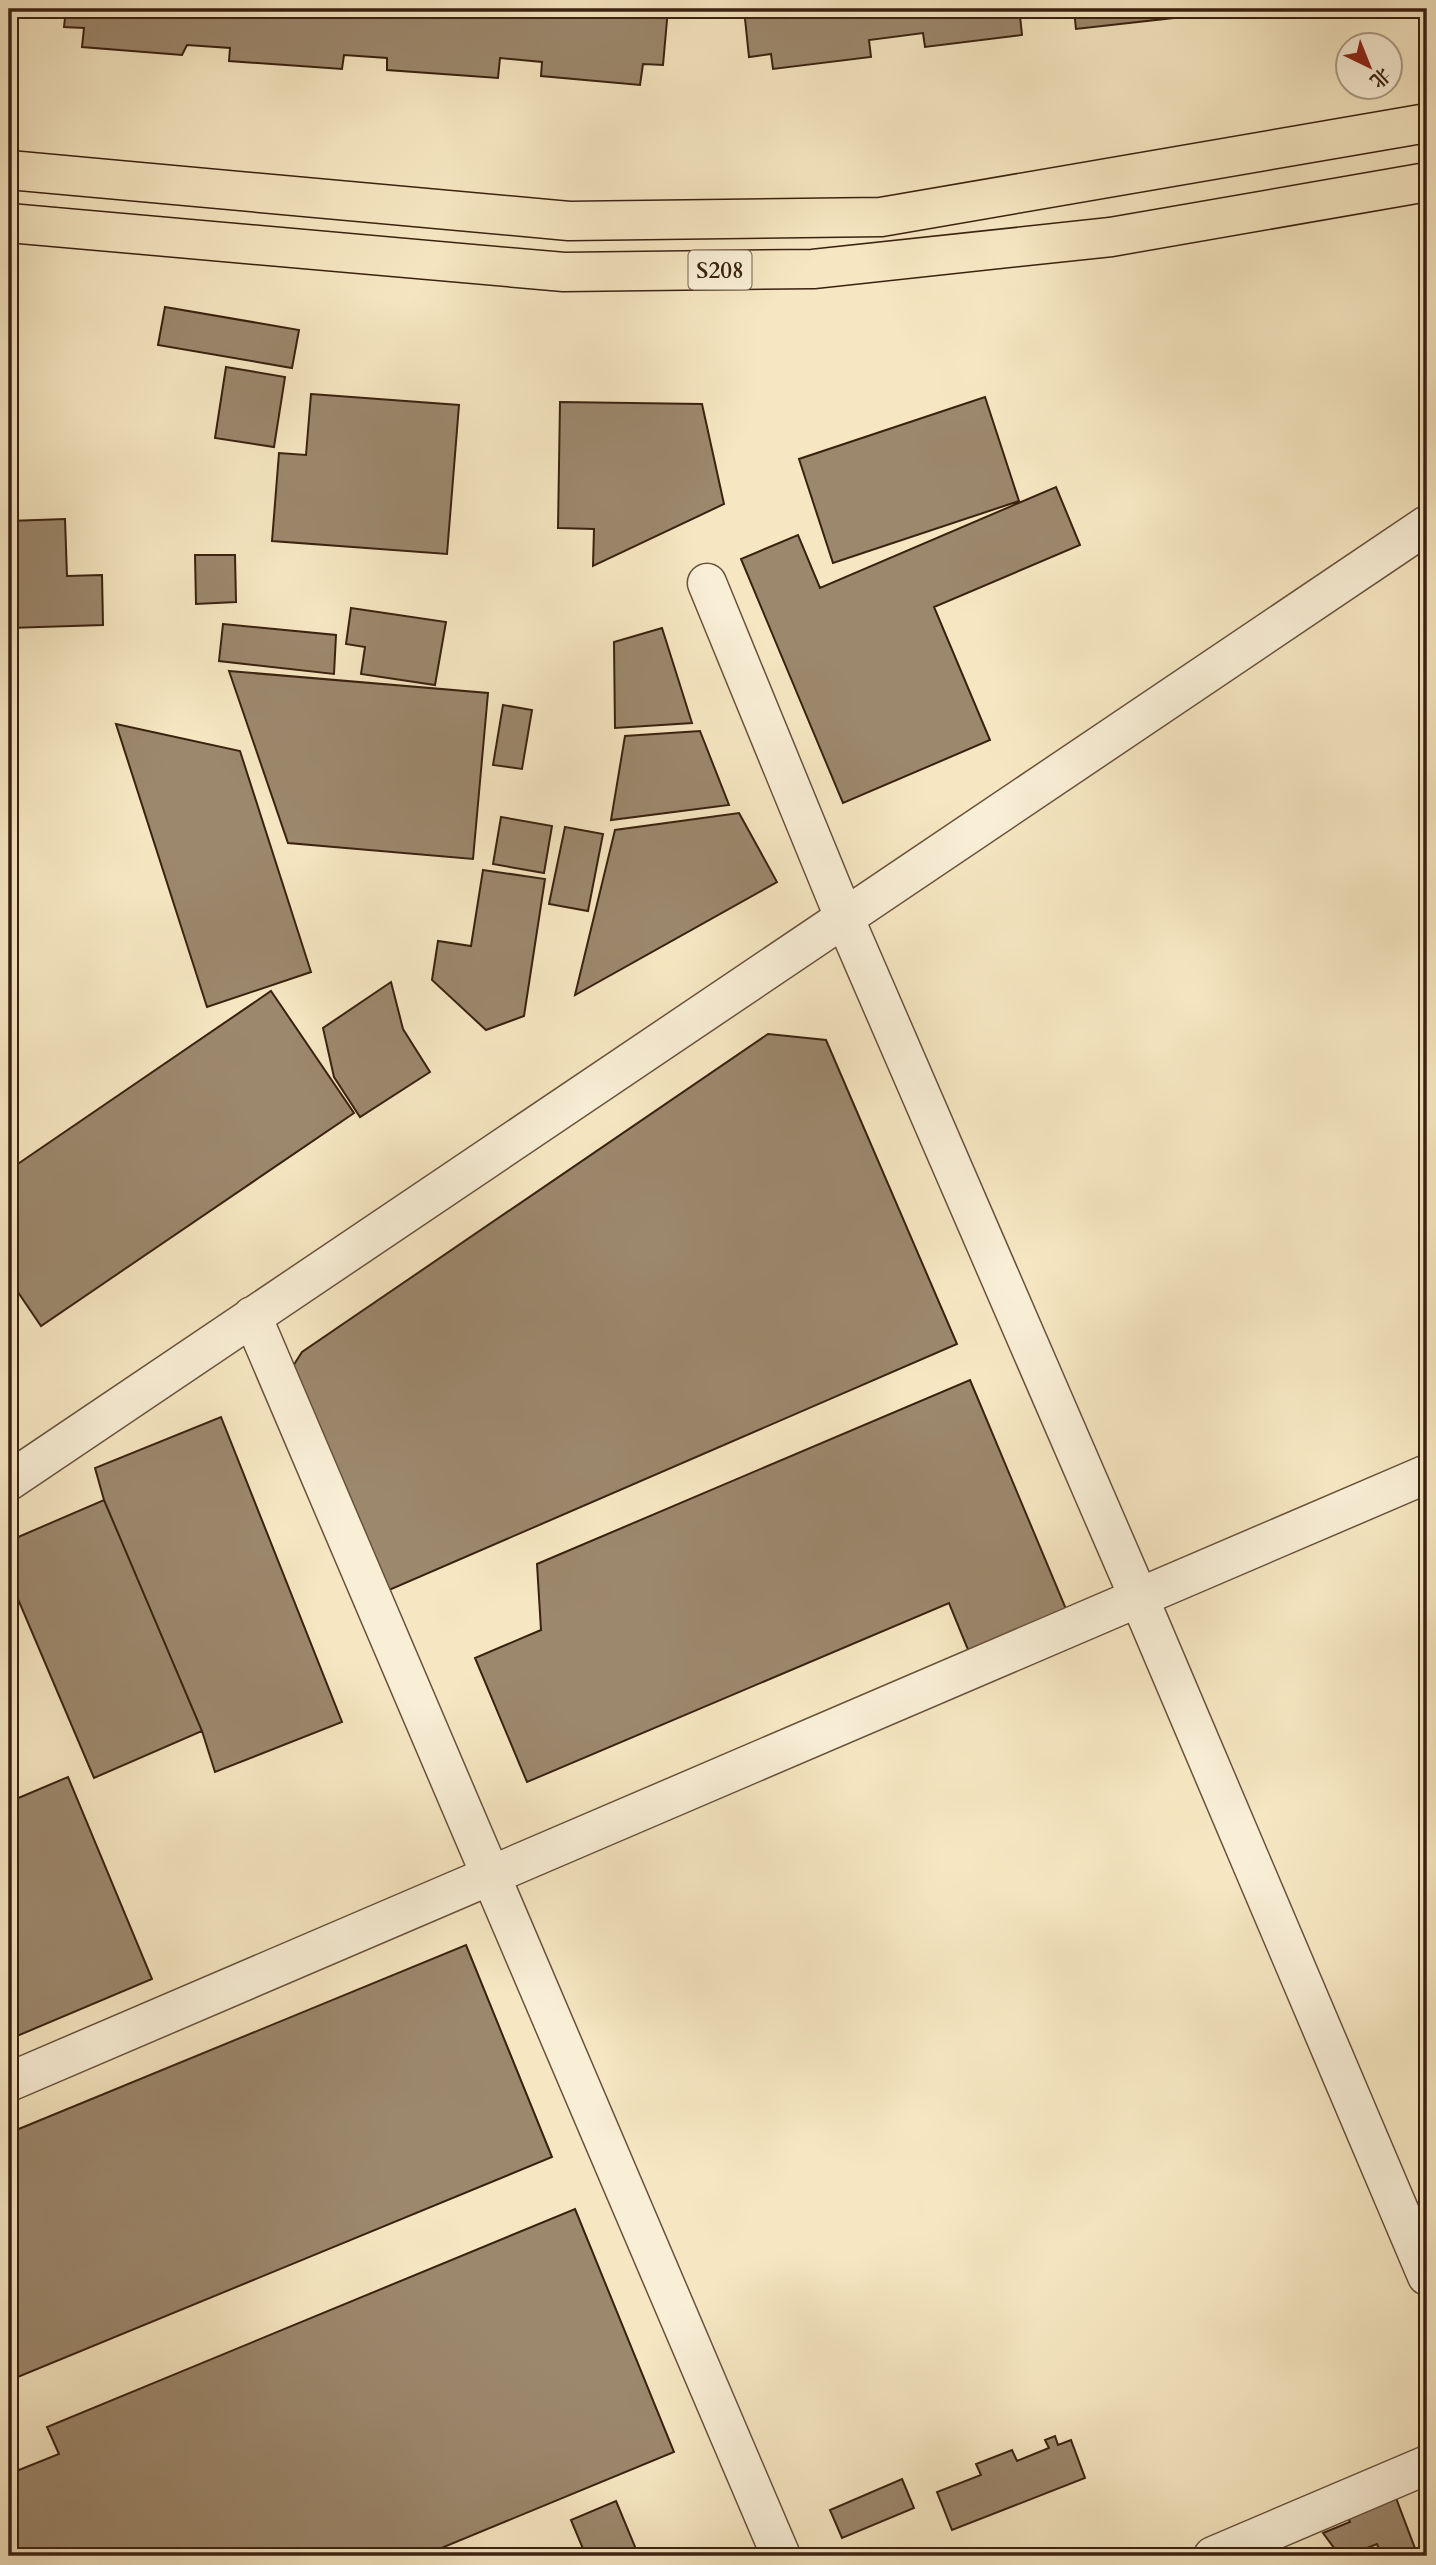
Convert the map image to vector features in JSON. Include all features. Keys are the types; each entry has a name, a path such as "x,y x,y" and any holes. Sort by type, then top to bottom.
{"main road":[{"path":"9,170 569,221 881,217 1427,123"},
{"name":"S208","path":"9,223 564,272 813,269 1111,237 1427,183"}],"street":[{"path":"9,1481 1427,524"},
{"path":"707,583 844,917 1139,1598 1427,2276"},
{"path":"252,1316 781,2556"},
{"path":"9,2082 1427,1474"},
{"path":"1213,2556 1427,2465"}],"building":[{"path":"9,9 16,9 12,48 9,47"},
{"path":"66,9 668,9 663,65 643,64 640,85 541,76 542,62 500,58 498,78 387,70 387,58 344,55 342,69 229,61 230,48 187,45 182,55 82,47 84,28 64,27"},
{"path":"744,9 1172,9 1173,18 1076,29 1074,10 1020,16 1022,35 925,47 923,33 869,40 871,57 773,69 771,54 749,57"},
{"path":"165,307 299,330 292,368 158,345"},
{"path":"226,367 285,377 274,447 215,438"},
{"path":"311,394 459,405 447,554 272,541 279,453 306,455"},
{"path":"985,397 1019,501 833,563 799,459"},
{"path":"560,402 702,404 724,504 593,566 594,529 558,528"},
{"path":"1056,487 1080,545 934,607 990,740 843,803 741,559 798,535 820,588"},
{"path":"65,519 67,576 102,575 103,625 9,628 9,521"},
{"path":"195,555 235,555 236,602 196,604"},
{"path":"351,608 446,622 435,685 361,674 365,647 346,644"},
{"path":"223,624 336,635 334,674 219,661"},
{"path":"662,628 692,723 615,728 614,642"},
{"path":"229,671 488,693 473,859 288,843"},
{"path":"503,705 532,710 522,769 493,765"},
{"path":"116,724 240,751 311,972 207,1007"},
{"path":"700,731 729,805 611,820 625,736"},
{"path":"739,813 777,882 575,995 615,830"},
{"path":"501,817 552,826 544,873 493,864"},
{"path":"565,827 603,834 588,911 549,904"},
{"path":"483,870 545,879 524,1016 486,1030 432,980 438,941 471,946"},
{"path":"391,982 403,1029 430,1072 360,1117 334,1077 323,1028"},
{"path":"271,991 354,1113 41,1326 9,1279 9,1170"},
{"path":"768,1034 826,1040 957,1344 373,1597 281,1385 302,1352"},
{"path":"970,1380 1071,1621 973,1662 949,1603 527,1782 475,1658 541,1630 537,1564"},
{"path":"221,1417 342,1722 215,1772 202,1731 104,1500 95,1468"},
{"path":"104,1500 202,1731 94,1778 9,1578 9,1541"},
{"path":"68,1777 152,1979 17,2036 9,2016 9,1802"},
{"path":"466,1945 552,2157 13,2379 9,2369 9,2133"},
{"path":"575,2209 674,2452 422,2556 9,2556 9,2474 59,2454 47,2427"},
{"path":"1055,2436 1058,2445 1071,2440 1085,2478 952,2530 937,2492 981,2475 976,2464 1012,2450 1017,2461 1049,2448 1045,2440"},
{"path":"902,2479 914,2508 842,2538 830,2510"},
{"path":"1393,2490 1416,2551 1402,2556 1382,2556 1377,2544 1347,2556 1340,2556 1323,2533 1350,2522 1344,2509"},
{"path":"616,2501 638,2554 586,2556 571,2520"}]}
